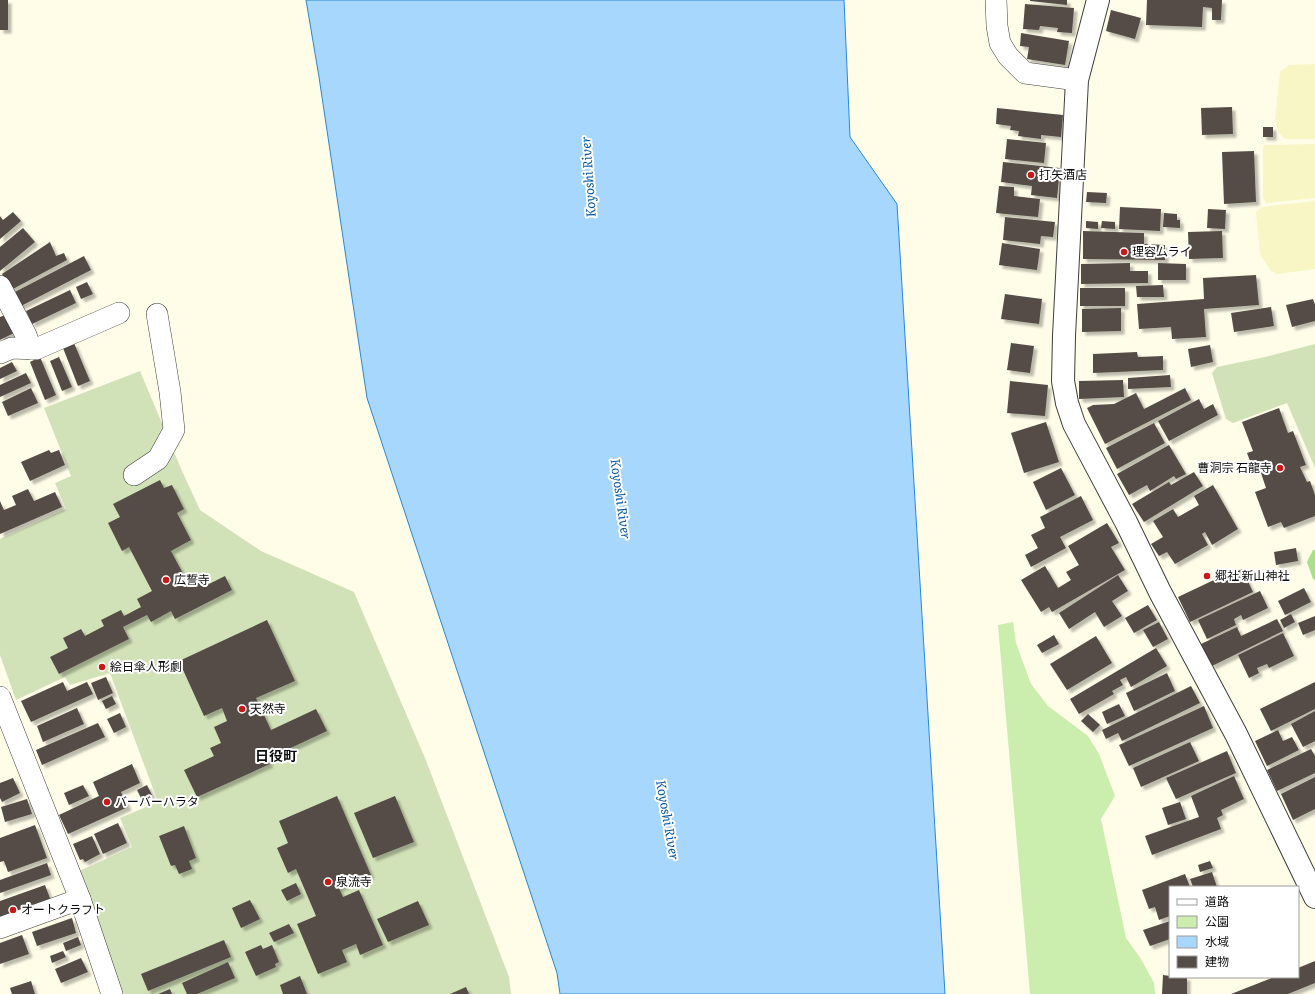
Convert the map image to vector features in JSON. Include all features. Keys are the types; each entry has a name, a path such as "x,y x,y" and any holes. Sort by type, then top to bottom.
{"street":[{"path":"996,0 997,26 1000,43 1008,56 1025,72 1077,80"},
{"path":"1098,0 1077,80 1064,336 1063,381 1067,404 1074,424 1126,522 1160,592 1236,734 1315,897"},
{"path":"0,286 26,335 31,349"},
{"path":"0,353 12,348 36,349 119,312"},
{"path":"134,475 158,459 174,430 170,392 157,314"},
{"path":"0,697 80,899 112,994"},
{"path":"0,928 80,899"}],"shaded area":[{"path":"1315,64 1315,139 1285,139 1279,133 1275,120 1280,72 1289,65"},
{"path":"1315,144 1315,198 1266,203 1263,197 1263,148 1265,145"},
{"path":"1315,201 1315,269 1277,274 1270,270 1260,254 1256,212 1262,207"}],"green space":[{"path":"1315,344 1315,468 1287,403 1233,423 1226,419 1212,373 1217,367 1265,357"},
{"path":"140,371 200,510 261,551 354,592 425,758 509,977 511,994 119,994 77,872 132,847 120,818 158,802 110,673 70,685 65,677 16,700 0,655 0,539 66,509 55,483 71,476 44,408"},
{"path":"1313,550 1315,550 1315,580 1313,579 1307,562"},
{"path":"1013,622 1016,643 1031,684 1048,706 1088,736 1099,754 1115,796 1101,819 1126,938 1141,959 1154,983 1155,994 1030,994 998,625"}],"water":[{"name":"Koyoshi River","path":"306,0 844,0 850,137 897,204 945,994 560,994 557,973 367,398"}],"building":[{"path":"0,0 8,0 8,30 0,30"},
{"path":"1067,0 1067,5 1030,1"},
{"path":"1147,0 1222,0 1221,20 1212,20 1212,8 1203,7 1202,27 1146,25"},
{"path":"1025,4 1074,8 1072,33 1057,32 1058,28 1040,26 1039,30 1023,29"},
{"path":"1111,10 1141,18 1135,39 1106,31"},
{"path":"1021,33 1069,41 1065,65 1027,59 1029,47 1020,46"},
{"path":"1232,107 1233,134 1202,135 1201,108"},
{"path":"997,108 1063,115 1061,137 1041,135 1041,139 1018,136 1019,131 1010,130 1011,126 996,124"},
{"path":"1263,127 1273,127 1273,137 1263,137"},
{"path":"1007,139 1046,143 1044,163 1005,159"},
{"path":"1254,151 1256,202 1224,204 1222,152"},
{"name":"打矢酒店","path":"1003,162 1060,168 1057,198 1031,195 1032,186 1001,182"},
{"path":"999,186 1014,187 1014,196 1040,199 1038,217 996,213"},
{"path":"1087,192 1107,193 1106,203 1086,202"},
{"path":"1120,207 1161,209 1160,231 1119,229"},
{"path":"1208,209 1226,210 1225,229 1207,228"},
{"path":"13,212 21,221 0,239 0,216 3,220"},
{"path":"1164,213 1177,214 1177,220 1180,220 1180,228 1163,227"},
{"path":"1005,217 1055,222 1053,237 1041,236 1040,244 1003,240"},
{"path":"1086,221 1098,222 1098,229 1086,228"},
{"path":"1102,221 1115,222 1115,229 1101,228"},
{"path":"23,228 35,242 0,271 0,247"},
{"name":"理容ムライ","path":"1083,231 1144,233 1144,244 1165,245 1165,260 1083,259"},
{"path":"1222,231 1223,258 1189,259 1188,232"},
{"path":"50,242 56,256 64,253 67,260 11,290 2,274"},
{"path":"1002,243 1040,249 1037,270 999,265"},
{"path":"84,256 91,270 19,307 11,294"},
{"path":"1130,263 1130,271 1148,271 1148,283 1081,284 1081,264"},
{"path":"1158,263 1186,264 1186,280 1158,280"},
{"path":"1256,275 1259,305 1204,309 1206,337 1172,339 1171,327 1139,329 1137,304 1204,299 1203,278"},
{"path":"87,282 93,294 81,299 76,287"},
{"path":"1163,285 1164,297 1137,297 1136,286"},
{"path":"1080,288 1125,288 1125,306 1080,306"},
{"path":"70,290 76,303 32,324 26,311"},
{"path":"1005,294 1042,299 1039,324 1001,319"},
{"path":"1313,299 1315,305 1315,321 1292,327 1286,305"},
{"path":"1271,307 1274,326 1234,332 1231,313"},
{"path":"1121,308 1121,331 1082,332 1082,309"},
{"path":"8,314 16,332 0,340 0,317"},
{"path":"74,343 90,381 78,386 63,348"},
{"path":"1011,343 1034,346 1030,373 1007,370"},
{"path":"1210,345 1213,362 1191,367 1188,349"},
{"path":"1137,352 1138,357 1163,356 1163,370 1093,373 1093,354"},
{"path":"40,357 56,395 45,400 30,362"},
{"path":"59,357 72,387 62,391 50,361"},
{"path":"12,362 17,371 0,379 0,368"},
{"path":"26,373 31,383 0,397 0,385"},
{"path":"1170,375 1171,387 1128,389 1128,378"},
{"path":"1123,380 1124,397 1079,399 1079,381"},
{"path":"1010,381 1048,385 1045,416 1007,413"},
{"path":"31,388 38,403 8,416 2,402"},
{"path":"1185,388 1191,400 1105,444 1087,408 1093,405 1114,404 1136,393 1144,409"},
{"path":"1199,399 1204,409 1213,404 1218,415 1169,441 1158,421"},
{"name":"曹洞宗 石龍寺","path":"1279,408 1288,433 1293,431 1306,465 1300,467 1307,482 1310,481 1315,495 1315,516 1284,528 1281,522 1268,527 1255,492 1266,488 1259,467 1253,469 1247,453 1253,451 1242,422"},
{"path":"1046,422 1059,462 1024,473 1011,433"},
{"path":"1154,423 1165,443 1117,469 1106,448"},
{"path":"1169,445 1186,474 1176,479 1174,476 1150,491 1147,485 1129,495 1117,474"},
{"path":"49,450 51,453 59,450 65,465 30,481 21,462"},
{"path":"1061,468 1075,495 1046,510 1033,482"},
{"path":"1194,472 1203,486 1144,522 1132,504 1169,482 1171,485"},
{"name":"広誓寺","path":"160,480 164,488 172,485 184,509 177,513 191,540 171,551 188,583 203,576 207,585 225,576 232,590 175,619 171,611 151,622 147,615 123,627 129,639 59,674 50,657 68,648 63,638 81,629 85,636 104,626 101,620 121,610 124,616 141,607 137,599 152,591 129,547 122,551 108,523 120,517 113,504"},
{"path":"1213,485 1238,529 1212,545 1205,532 1202,534 1208,545 1175,564 1167,552 1159,556 1151,544 1163,537 1153,521 1173,509 1178,517 1199,505 1194,496"},
{"path":"28,489 34,501 55,492 62,507 0,534 0,501 4,510 16,505 12,496"},
{"path":"1081,496 1093,520 1060,537 1066,548 1031,567 1025,555 1038,548 1031,535 1045,528 1040,517"},
{"path":"1107,523 1119,543 1111,547 1125,570 1052,612 1049,607 1041,612 1021,580 1045,566 1058,588 1071,580 1066,572 1079,565 1068,546"},
{"path":"1296,548 1298,561 1276,565 1274,552"},
{"path":"1242,569 1253,592 1190,622 1178,597 1216,579 1218,581"},
{"path":"1118,575 1128,591 1112,601 1122,616 1104,627 1095,612 1069,629 1059,613"},
{"path":"1304,588 1311,602 1285,615 1278,601"},
{"path":"1260,591 1268,608 1243,620 1241,615 1234,619 1236,625 1207,639 1198,620"},
{"path":"1148,605 1157,620 1134,633 1125,618"},
{"path":"1291,614 1295,622 1284,628 1280,620"},
{"path":"1315,616 1315,630 1303,635 1298,623"},
{"path":"1277,619 1283,631 1212,666 1201,644 1237,627 1241,636"},
{"name":"天然寺","path":"267,620 295,681 256,698 271,730 316,709 327,731 267,759 270,764 197,797 184,770 214,756 210,748 221,743 214,727 227,721 222,708 204,716 179,661"},
{"path":"1159,622 1168,639 1153,647 1143,630"},
{"path":"1283,633 1294,656 1269,668 1267,664 1257,668 1259,673 1249,678 1238,655"},
{"path":"1054,635 1059,644 1042,653 1037,645"},
{"path":"1096,636 1112,663 1067,690 1050,664"},
{"path":"1156,648 1167,666 1131,687 1126,677 1120,680 1123,685 1112,691 1114,694 1079,714 1070,699"},
{"path":"1167,673 1175,691 1134,711 1126,693"},
{"path":"106,677 113,693 98,700 91,683"},
{"path":"63,682 67,691 87,682 93,694 31,722 21,701"},
{"path":"1315,682 1315,709 1271,731 1260,709"},
{"path":"1191,686 1200,703 1122,741 1118,733 1106,739 1102,730"},
{"path":"112,696 116,704 106,709 102,701"},
{"path":"1119,704 1125,716 1107,724 1102,712"},
{"path":"1204,706 1213,728 1129,766 1119,745"},
{"path":"77,708 84,724 43,742 37,726"},
{"path":"1315,711 1315,741 1303,747 1291,724"},
{"path":"120,713 126,727 114,733 107,719"},
{"path":"1088,714 1100,725 1093,732 1081,721"},
{"path":"98,723 105,737 42,765 36,750"},
{"path":"1278,730 1283,741 1292,737 1299,750 1267,766 1255,741"},
{"path":"1190,742 1199,761 1141,787 1133,768"},
{"path":"1311,749 1315,756 1315,773 1277,791 1267,770"},
{"path":"1227,751 1236,773 1176,799 1166,778"},
{"name":"バーバーハラタ","path":"132,764 140,783 121,792 128,807 68,834 59,815 99,796 93,782"},
{"path":"1234,776 1244,799 1221,810 1223,815 1217,818 1221,829 1152,855 1145,836 1199,817 1191,796"},
{"path":"1315,777 1315,809 1293,820 1281,794"},
{"path":"13,778 20,793 2,802 0,798 0,783"},
{"path":"83,785 89,796 69,805 64,793"},
{"path":"147,785 152,795 142,800 137,790"},
{"name":"泉流寺","path":"337,796 371,875 339,888 343,897 359,890 383,945 360,955 356,944 342,950 347,962 318,974 297,924 316,916 296,869 288,873 277,848 288,843 279,821"},
{"path":"395,796 414,842 373,858 354,813"},
{"path":"27,799 32,814 5,822 1,807"},
{"path":"1180,802 1186,819 1168,825 1162,808"},
{"path":"118,823 127,843 103,854 94,834"},
{"path":"35,825 47,858 8,872 4,861 0,862 0,838"},
{"path":"184,826 196,858 189,861 192,869 179,874 175,865 171,866 159,836"},
{"path":"92,836 100,854 85,862 83,859 80,860 73,844"},
{"path":"1210,861 1213,868 1200,872 1198,865"},
{"path":"47,863 51,875 0,893 0,880"},
{"path":"1212,872 1217,886 1193,886 1190,879"},
{"path":"1185,874 1190,886 1169,886 1169,916 1159,920 1155,907 1149,909 1142,890"},
{"path":"296,883 301,894 287,901 281,890"},
{"name":"オートクラフト","path":"45,885 51,901 0,919 0,901"},
{"path":"250,900 260,919 241,928 232,908"},
{"path":"418,901 429,925 388,942 377,919"},
{"path":"72,918 76,933 37,946 32,932"},
{"path":"1169,921 1169,939 1150,946 1143,930"},
{"path":"289,924 294,933 274,942 269,933"},
{"path":"22,935 29,954 0,964 0,943"},
{"path":"78,937 81,945 66,951 63,943"},
{"path":"224,940 231,957 148,991 141,974"},
{"path":"261,945 263,949 272,945 279,962 275,964 276,967 256,976 245,952"},
{"path":"63,951 66,957 52,963 50,956"},
{"path":"81,958 88,972 61,983 55,969"},
{"path":"1315,961 1315,983 1288,994 1231,994 1271,978 1299,978 1299,968"},
{"path":"228,962 235,978 197,994 187,994 182,983"},
{"path":"1163,975 1169,976 1169,978 1187,978 1187,994 1162,994"},
{"path":"300,976 307,994 283,994 280,985"},
{"path":"31,981 35,994 12,994 10,988"},
{"path":"466,987 469,994 450,994"},
{"path":"170,989 172,994 158,994"}],"place":[{"name":"打矢酒店","path":"1031,175"},
{"name":"理容ムライ","path":"1124,252"},
{"name":"曹洞宗 石龍寺","path":"1280,468"},
{"name":"郷社 新山神社","path":"1207,576"},
{"name":"広誓寺","path":"166,580"},
{"name":"絵日傘人形劇","path":"102,667"},
{"name":"天然寺","path":"242,709"},
{"name":"バーバーハラタ","path":"107,802"},
{"name":"泉流寺","path":"328,882"},
{"name":"オートクラフト","path":"13,910"}],"district":[{"name":"日役町","path":"276,756"}]}
